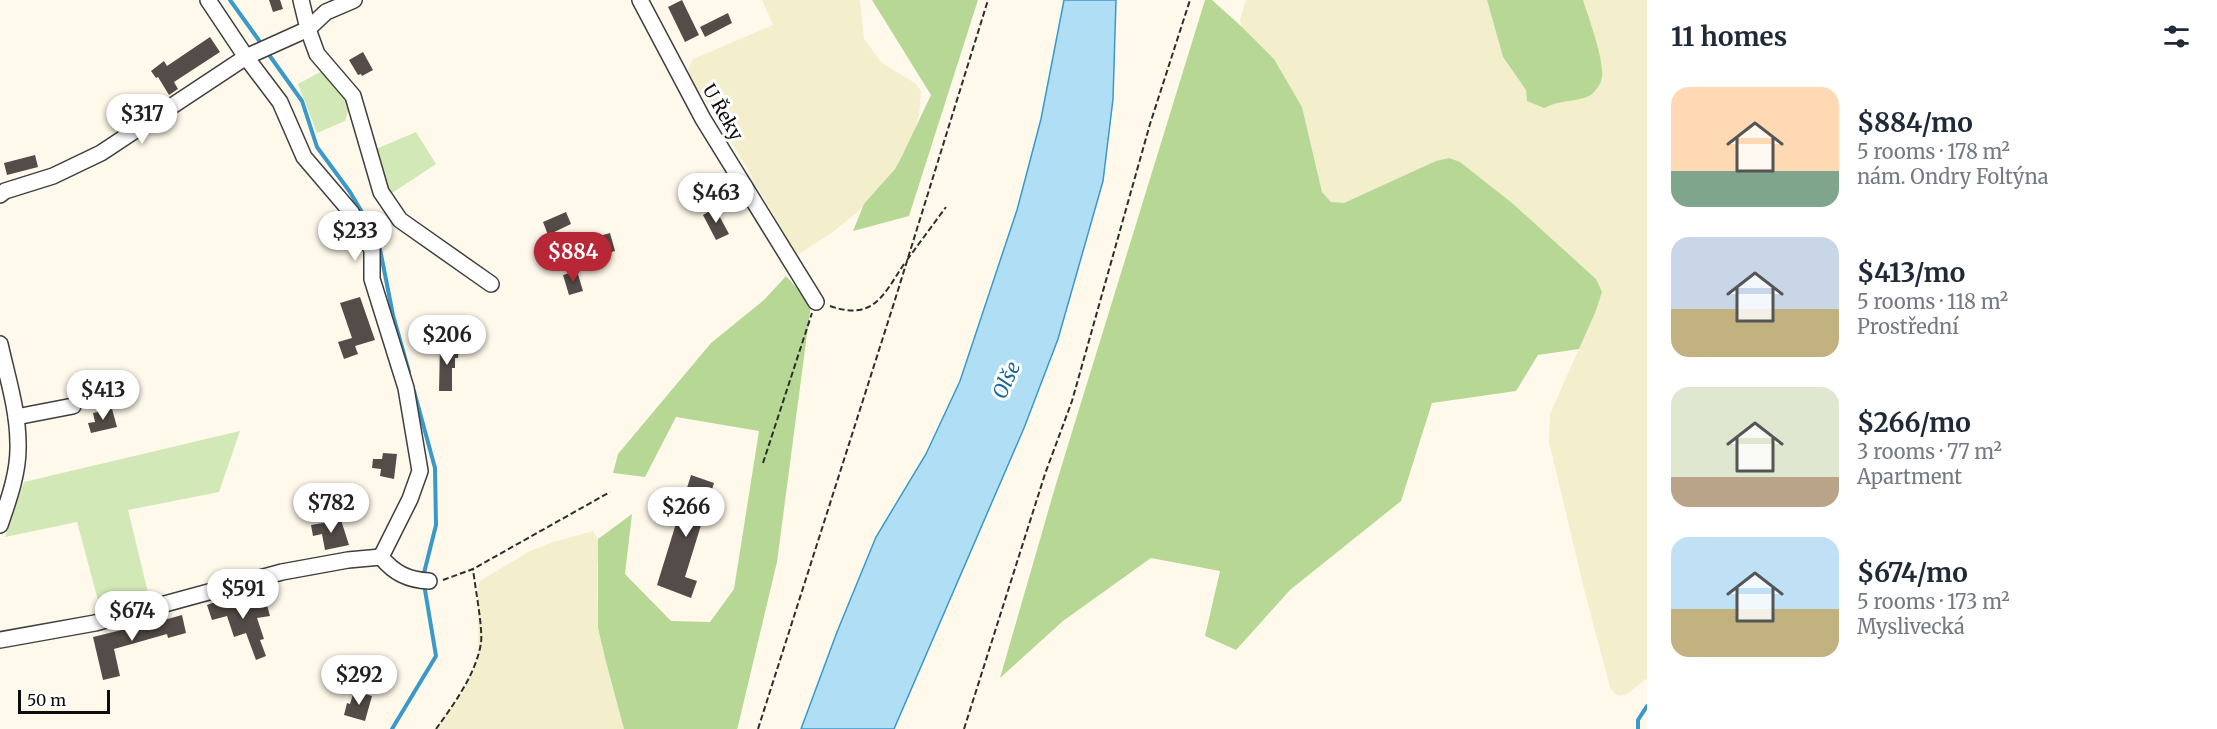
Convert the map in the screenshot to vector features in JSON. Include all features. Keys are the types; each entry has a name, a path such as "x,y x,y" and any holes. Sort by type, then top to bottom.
{"street":[{"path":"208,0 257,52 304,158 351,212 372,250 372,279 406,388 420,471 410,499 381,557"},
{"path":"302,0 308,29 317,54 352,96 381,192 400,220 490,284"},
{"path":"0,195 4,191 53,176 101,153 257,52 308,29 326,12 354,0"},
{"name":"U Řeky","path":"640,0 703,119 816,302"},
{"path":"0,344 16,417 19,445 12,494 0,525"},
{"path":"16,417 73,406"},
{"path":"381,557 391,570 423,581"},
{"path":"0,640 95,623 282,572 348,560 381,557"}],"path":[{"path":"758,729 988,0"},
{"path":"964,729 1045,474 1072,401 1150,124 1190,0"},
{"path":"763,463 816,302 838,309 855,311 871,307 884,294 946,207"},
{"path":"423,581 448,580 473,569 610,492"},
{"path":"436,729 453,705 472,670 481,642 473,569"}],"shaded area":[{"path":"762,0 860,0 864,39 882,63 915,83 921,91 919,116 913,134 895,169 859,211 830,234 796,256 748,169 689,75 688,69 693,59 773,25"},
{"path":"1246,0 1487,0 1503,57 1526,90 1528,101 1544,108 1554,102 1589,96 1602,78 1601,65 1583,0 1647,0 1647,678 1627,694 1619,696 1610,687 1549,442 1550,414 1595,313 1596,279 1586,270 1378,190 1344,204 1331,202 1322,192 1302,107 1274,59 1242,27 1240,20"},
{"path":"593,531 598,539 599,549 598,628 624,729 435,729 461,695 478,659 478,587 480,581 530,551"}],"green space":[{"path":"872,0 978,0 909,216 853,231 864,204 895,169 931,95"},
{"path":"1205,0 1212,0 1274,59 1302,107 1322,192 1331,202 1344,203 1436,161 1449,158 1460,162 1512,203 1596,279 1602,292 1579,349 1538,355 1516,391 1432,403 1401,501 1290,590 1236,650 1205,636 1220,571 1151,558 1063,621 1000,678 1056,484"},
{"path":"1487,0 1583,0 1601,60 1601,80 1595,91 1584,98 1544,108 1527,101 1526,90 1503,57"},
{"path":"324,70 350,106 345,121 317,133 298,84"},
{"path":"416,132 436,164 389,195 376,149"},
{"path":"786,276 811,304 777,562 737,729 624,729 598,628 598,539 632,514 625,574 671,621 710,622 734,589 759,431 676,417 645,477 613,473 618,454 711,343 764,300"},
{"path":"240,431 219,492 128,510 150,601 102,615 77,522 5,537 24,482"}],"water":[{"name":"Olše","path":"1064,0 1116,0 1113,99 1103,181 1058,339 1024,428 894,729 801,729 876,537 926,454 960,381 1017,210 1041,119"}],"building":[{"path":"269,0 280,0 283,9 273,12"},
{"path":"682,0 699,35 685,42 668,7"},
{"path":"728,13 732,23 705,37 700,27"},
{"path":"210,37 220,52 174,82 178,89 169,95 158,77 156,78 151,71 164,61 167,66"},
{"path":"363,52 373,70 362,76 358,75 349,60"},
{"path":"35,155 38,167 7,175 4,163"},
{"path":"715,208 729,234 716,240 703,215"},
{"path":"566,212 571,224 548,235 543,222"},
{"path":"610,233 615,251 583,260 578,242"},
{"path":"577,271 583,291 569,295 563,275"},
{"path":"360,297 375,340 355,346 358,354 344,359 338,342 352,338 340,303"},
{"path":"440,345 459,345 455,368 452,368 452,391 439,391"},
{"path":"112,409 117,427 91,433 88,423 95,422 93,413"},
{"path":"383,453 397,454 394,479 380,476 381,469 372,468 373,459 382,459"},
{"path":"691,475 714,483 685,577 697,581 691,598 657,585"},
{"path":"341,520 349,545 325,550 322,534 313,536 311,525"},
{"path":"231,596 234,605 265,598 270,616 257,618 264,639 260,640 266,656 256,660 246,633 234,637 227,616 212,620 207,605"},
{"path":"182,615 186,633 168,638 167,634 114,649 120,676 103,680 93,637 146,624 146,627"},
{"path":"354,691 372,696 365,721 344,715 347,703 350,704"}],"waterway":[{"path":"230,0 263,46"},
{"path":"267,52 302,101 317,147 350,192 378,239 393,315 409,372"},
{"path":"414,391 435,468 436,525 423,577"},
{"path":"392,729 436,656 424,584"},
{"path":"1638,729 1638,720 1647,706"}]}
